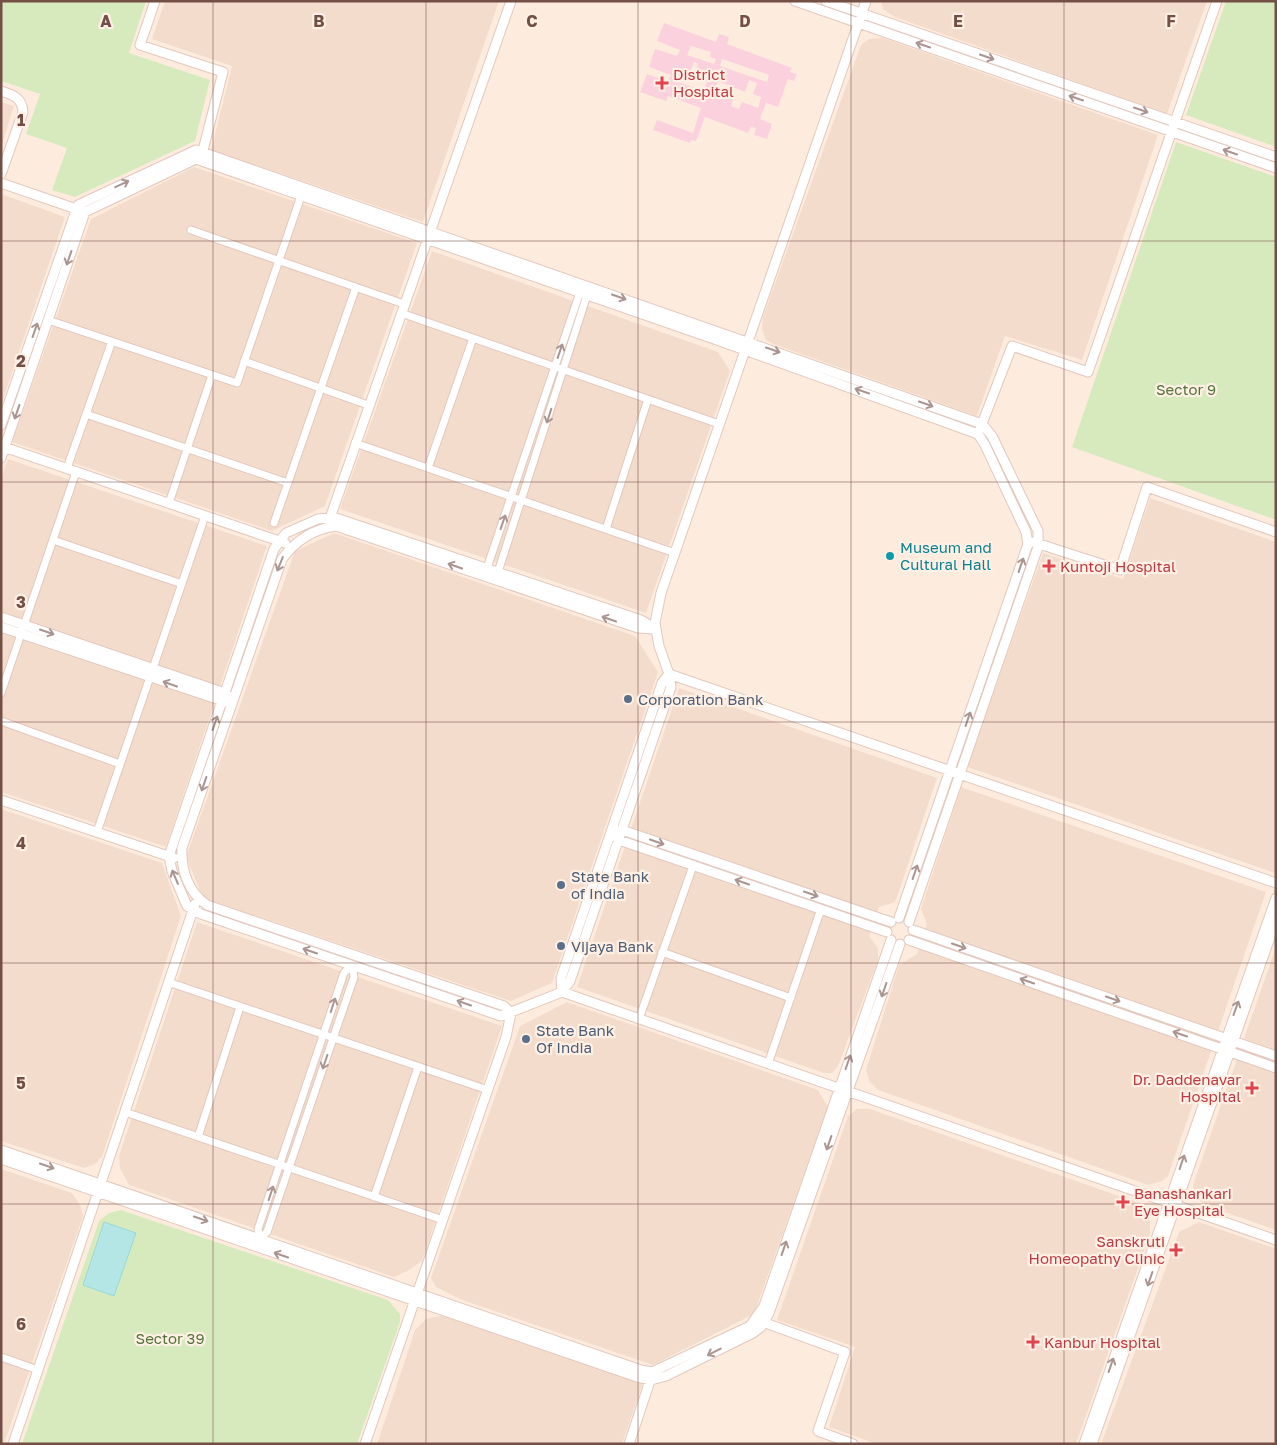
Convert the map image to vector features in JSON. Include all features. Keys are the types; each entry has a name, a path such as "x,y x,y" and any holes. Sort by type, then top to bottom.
{"street":[{"path":"155,1 140,45 223,72 202,156"},
{"path":"511,1 368,405 329,522 292,545 282,559 182,848 181,860 190,885 198,899 207,905 504,1006 511,1013"},
{"path":"795,1 1276,168"},
{"path":"826,1 1276,157"},
{"path":"656,629 641,620 357,524 329,522 318,519 286,534 274,550 170,856 172,871 187,906 201,914 501,1016 562,992 570,981 671,687 669,674 659,646 655,622 662,593 866,1"},
{"path":"978,434 1012,346 1088,372 1216,1"},
{"path":"1,91 18,98 22,103 24,112 1,174"},
{"path":"1,458 3,447 48,320 81,211 78,205 196,150 202,156 302,196 428,236"},
{"path":"1,1150 99,1188 651,1376 666,1376 753,1333 760,1320 769,1314 843,1090 889,936 954,772 1038,543 1038,532 992,436 982,424 585,291 202,156"},
{"path":"1,183 81,211"},
{"path":"48,320 236,383 302,196"},
{"path":"1,425 81,211"},
{"path":"191,230 356,287 473,338 719,424"},
{"path":"274,523 356,287"},
{"path":"487,568 555,366 585,291"},
{"path":"498,572 564,370 585,291"},
{"path":"428,468 473,338"},
{"path":"67,468 112,341"},
{"path":"746,346 978,434 986,445 1026,532 1028,544 954,772 911,926 909,940"},
{"path":"244,361 368,405"},
{"path":"169,503 212,375"},
{"path":"606,529 648,399"},
{"path":"86,414 288,483"},
{"path":"355,443 675,553"},
{"path":"3,447 292,545"},
{"path":"1,693 76,472"},
{"path":"1028,540 1120,570 1147,487 1276,532"},
{"path":"97,832 205,516"},
{"path":"329,522 336,526 638,628 656,629"},
{"path":"53,540 182,584"},
{"path":"1,616 23,629 234,702"},
{"path":"1,627 23,629"},
{"path":"669,674 1276,883"},
{"path":"562,992 561,978 662,683 669,674"},
{"path":"1,722 120,764"},
{"path":"1,800 181,860"},
{"path":"611,833 622,830 895,920 1276,1056"},
{"path":"611,833 619,840 820,909 889,936 900,944"},
{"path":"638,1019 693,866"},
{"path":"1229,1040 1276,898"},
{"path":"13,1444 168,982 198,899"},
{"path":"768,1064 820,909"},
{"path":"1092,1444 1225,1050 1276,920"},
{"path":"843,1090 900,944 909,940 1276,1068"},
{"path":"662,952 791,998"},
{"path":"260,1239 258,1229 323,1034 344,973 352,965"},
{"path":"260,1239 267,1232 354,976 352,965"},
{"path":"168,982 488,1090"},
{"path":"562,992 1276,1240"},
{"path":"198,1137 240,1007"},
{"path":"365,1444 506,1037 511,1013"},
{"path":"374,1196 418,1066"},
{"path":"125,1112 443,1220"},
{"path":"1,1159 260,1239 416,1297"},
{"path":"1084,1444 1172,1203"},
{"path":"760,1320 845,1352 818,1431 853,1444"},
{"path":"1,1357 38,1370"},
{"path":"630,1444 651,1376"}],"shaded area":[{"path":"165,1 499,1 423,222 211,150 232,66 152,39"},
{"path":"881,1 1207,1 1167,114 895,17 883,9"},
{"name":"District Hospital","path":"664,23 716,42 719,34 729,37 727,44 792,68 790,72 797,74 794,81 788,79 778,107 766,103 760,119 772,124 767,139 754,135 756,128 751,127 748,133 705,117 696,141 691,140 690,143 653,130 657,120 693,133 701,108 668,96 666,101 640,92 647,74 668,82 671,75 649,67 655,49 677,56 680,50 657,41","holes":["691,46 711,52 710,57 716,59 714,64 687,55","722,59 769,75 767,82 720,66","694,62 698,64 694,77 707,82 704,91 677,82 680,72 689,76","749,80 757,83 753,94 761,97 758,108 742,102 739,109 731,106 733,99 714,91 718,81 745,92"]},
{"path":"883,38 1158,135 1082,360 1005,336 977,416 773,344 766,340 762,329 763,317 861,45 869,39"},
{"path":"1,102 14,106 1,147"},
{"path":"194,167 417,243 325,506 272,531 12,442 91,219"},
{"path":"1,194 65,217 1,405"},
{"path":"432,251 718,352 730,371 646,613 340,509"},
{"path":"8,459 267,546 166,847 1,792 1,479"},
{"path":"1150,498 1276,542 1275,873 967,767 1043,553 1123,579"},
{"path":"334,533 635,636 658,672 552,983 511,1001 203,898 186,857 295,551"},
{"path":"679,688 937,778 895,902 879,907 869,936 878,948 878,960 838,1066 832,1073 824,1073 577,987"},
{"path":"961,787 1266,892 1168,1176 1162,1181 1148,1185 878,1090 869,1081 866,1070 899,965 917,954 927,924 921,909"},
{"path":"1,809 162,863 181,916 102,1157 95,1164 84,1168 1,1141"},
{"path":"197,922 502,1026 422,1261 407,1271 394,1277 129,1185 120,1168 119,1156"},
{"path":"1276,947 1276,1230 1204,1205 1196,1197 1193,1185"},
{"path":"567,1002 818,1090 828,1107 754,1314 653,1365 462,1300 436,1287 431,1278 520,1026"},
{"path":"857,1109 870,1109 1142,1204 1150,1221 1150,1234 1076,1444 877,1444 829,1427 855,1347 777,1320 848,1116"},
{"path":"1,1169 72,1193 80,1205 83,1216 4,1444 1,1444"},
{"path":"1199,1222 1276,1249 1276,1444 1101,1444 1179,1232"},
{"path":"443,1315 643,1383 622,1444 377,1444 415,1330 426,1319"}],"green space":[{"path":"1,1 146,1 129,53 210,80 195,141 75,197 52,190 67,148 26,134 40,94 1,81"},
{"path":"1226,1 1276,1 1276,147 1186,115"},
{"name":"Sector 9","path":"1176,142 1276,177 1276,520 1072,447"},
{"name":"Sector 39","path":"121,1210 388,1300 400,1314 400,1322 357,1444 22,1444 99,1221 109,1213"}],"water":[{"path":"104,1222 136,1233 114,1296 83,1285"}],"place":[{"name":"District Hospital","path":"662,83"},
{"name":"Museum and Cultural Hall","path":"890,556"},
{"name":"Kuntoji Hospital","path":"1049,566"},
{"name":"Corporation Bank","path":"628,699"},
{"name":"State Bank of India","path":"561,885"},
{"name":"Vijaya Bank","path":"561,946"},
{"name":"State Bank Of India","path":"526,1039"},
{"name":"Dr. Daddenavar Hospital","path":"1252,1088"},
{"name":"Banashankari Eye Hospital","path":"1123,1202"},
{"name":"Sanskruti Homeopathy Clinic","path":"1176,1250"},
{"name":"Kanbur Hospital","path":"1033,1342"}]}
